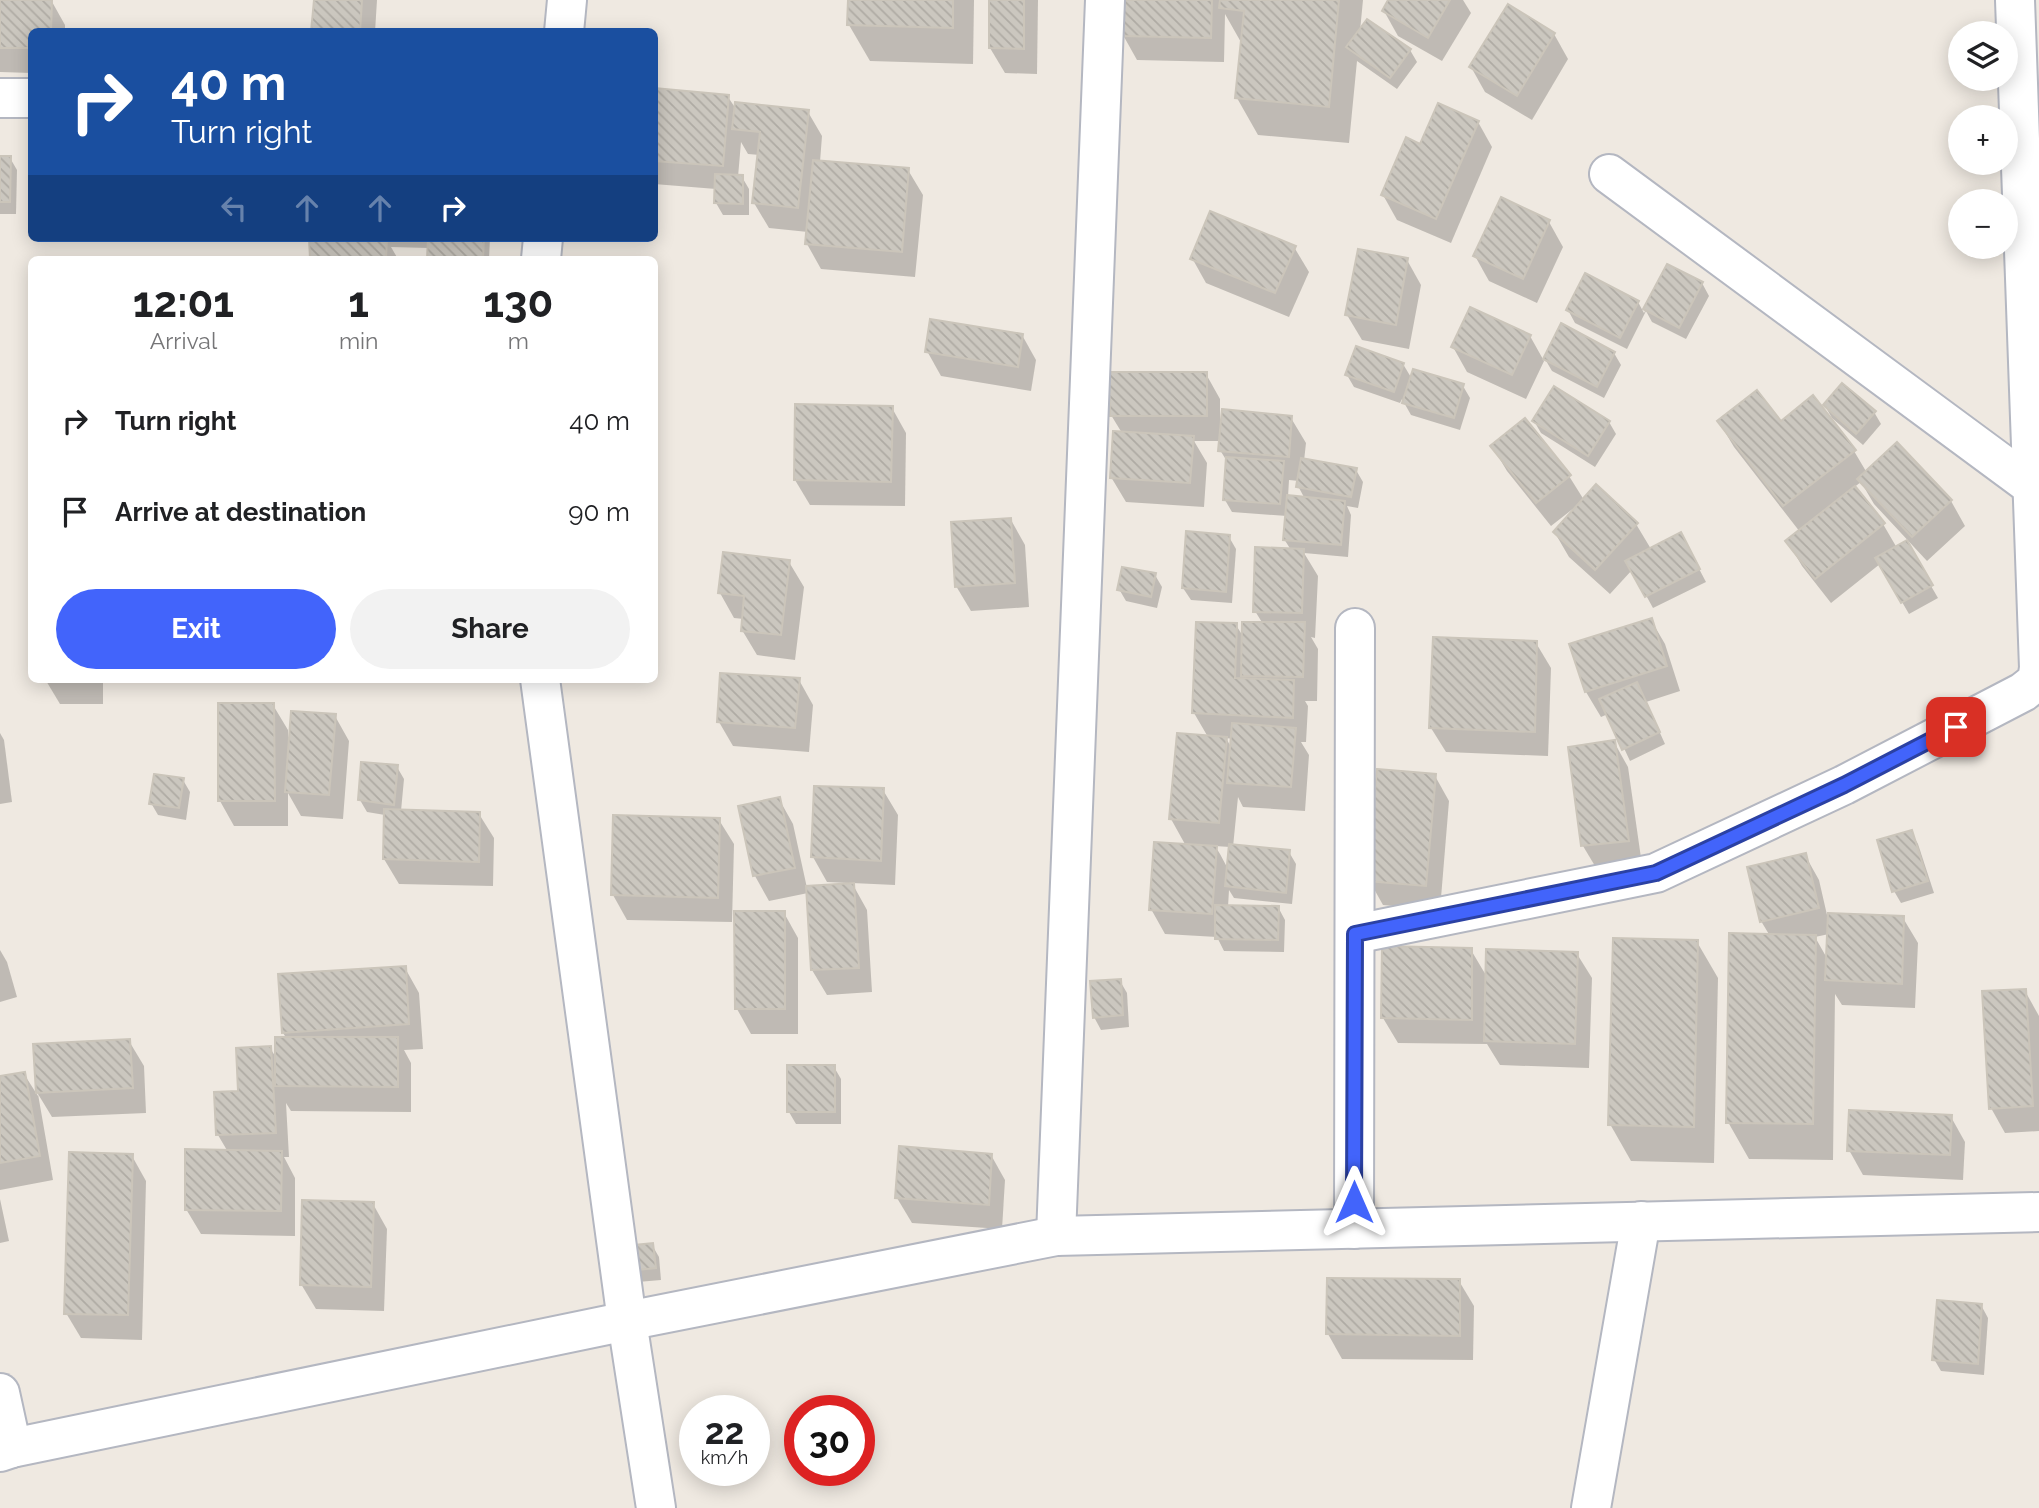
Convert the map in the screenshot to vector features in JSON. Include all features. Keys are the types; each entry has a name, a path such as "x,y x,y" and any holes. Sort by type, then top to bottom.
{"street":[{"path":"564,28 567,0"},
{"path":"1056,1236 1105,0"},
{"path":"1355,934 1656,873 1844,785 2023,692 2037,681 2039,667 2015,0"},
{"path":"0,98 28,98"},
{"path":"1609,174 2033,486"},
{"path":"1354,1229 1355,628"},
{"path":"541,683 627,1321 656,1508"},
{"path":"0,1393 6,1450 627,1321 1056,1236 2039,1212"},
{"path":"1591,1508 1641,1222"}],"building":[{"path":"0,0 52,0 51,28 28,28 28,48 0,48"},
{"path":"314,0 362,0 360,28 311,28"},
{"path":"848,0 953,0 953,28 847,25"},
{"path":"989,0 1024,0 1024,49 989,48"},
{"path":"1122,0 1212,0 1211,38 1121,36"},
{"path":"1220,0 1339,0 1329,107 1235,98 1244,11 1219,8"},
{"path":"1388,0 1450,0 1428,38 1382,11"},
{"path":"1508,4 1555,33 1517,96 1469,67"},
{"path":"1367,19 1411,49 1390,78 1346,47"},
{"path":"658,88 729,95 723,166 658,161"},
{"path":"735,102 809,110 798,208 752,203 760,132 732,129"},
{"path":"1438,103 1479,121 1436,219 1381,195 1406,137 1420,144"},
{"path":"0,156 11,156 10,202 0,202"},
{"path":"813,160 909,168 902,252 805,244"},
{"path":"715,174 743,175 743,204 714,203"},
{"path":"1501,197 1550,220 1523,279 1473,256"},
{"path":"1210,211 1296,246 1275,293 1190,259"},
{"path":"309,242 387,242 386,256 310,256"},
{"path":"428,242 484,242 483,256 427,256"},
{"path":"1358,249 1408,258 1396,325 1345,315"},
{"path":"1667,264 1703,282 1679,328 1643,309"},
{"path":"1585,273 1639,301 1620,338 1566,310"},
{"path":"1470,307 1531,335 1512,375 1451,347"},
{"path":"930,319 1023,334 1018,367 925,352"},
{"path":"1561,323 1615,352 1597,387 1543,359"},
{"path":"1356,346 1404,363 1394,392 1345,375"},
{"path":"1413,369 1464,384 1454,418 1402,403"},
{"path":"1109,372 1207,372 1207,416 1110,416"},
{"path":"1842,383 1876,411 1856,434 1823,405"},
{"path":"1554,386 1610,421 1588,456 1532,421"},
{"path":"1757,390 1781,421 1813,395 1856,450 1783,506 1717,421"},
{"path":"795,404 893,406 891,482 794,480"},
{"path":"1222,409 1292,416 1289,457 1218,451"},
{"path":"1525,418 1571,475 1536,503 1490,446"},
{"path":"1113,431 1194,436 1190,483 1110,478"},
{"path":"1897,442 1952,500 1912,537 1857,479"},
{"path":"1226,457 1284,461 1280,504 1223,500"},
{"path":"1301,458 1357,468 1351,497 1296,487"},
{"path":"1596,484 1638,523 1595,570 1553,532"},
{"path":"1855,486 1885,523 1815,579 1785,541"},
{"path":"1287,495 1345,501 1341,545 1283,540"},
{"path":"1011,518 1015,583 955,587 951,522"},
{"path":"1186,531 1230,535 1226,592 1182,588"},
{"path":"1681,532 1700,569 1645,597 1625,561"},
{"path":"1907,540 1933,585 1901,603 1875,558"},
{"path":"1255,547 1304,549 1302,613 1253,612"},
{"path":"723,552 790,560 781,635 741,631 744,596 718,593"},
{"path":"1122,567 1156,573 1151,597 1117,590"},
{"path":"1652,618 1667,666 1585,692 1569,644"},
{"path":"1196,622 1237,623 1235,678 1294,680 1293,718 1192,713"},
{"path":"1242,622 1305,622 1303,677 1241,676"},
{"path":"1433,637 1537,641 1535,732 1429,728"},
{"path":"720,673 800,678 795,728 717,722"},
{"path":"1637,682 1660,732 1622,750 1599,699"},
{"path":"218,703 274,703 275,801 218,801"},
{"path":"291,711 336,714 329,795 285,792"},
{"path":"1232,723 1296,728 1291,787 1227,783"},
{"path":"1177,733 1227,737 1219,823 1169,819"},
{"path":"1615,740 1629,841 1581,846 1568,747"},
{"path":"361,762 398,765 394,805 358,800"},
{"path":"1377,769 1436,774 1426,886 1367,881"},
{"path":"154,774 184,778 179,808 149,804"},
{"path":"814,786 884,788 881,861 811,857"},
{"path":"780,797 795,868 753,876 738,806"},
{"path":"384,809 480,812 479,862 383,859"},
{"path":"613,815 720,818 718,898 611,895"},
{"path":"1912,830 1928,881 1892,892 1877,840"},
{"path":"1154,842 1217,846 1212,914 1149,910"},
{"path":"1229,844 1290,850 1286,893 1225,886"},
{"path":"1806,853 1819,908 1760,922 1747,867"},
{"path":"854,883 859,968 811,970 806,886"},
{"path":"1215,905 1279,906 1278,940 1215,939"},
{"path":"734,911 785,911 785,1009 735,1009"},
{"path":"1828,913 1904,916 1902,984 1825,980"},
{"path":"1729,933 1816,935 1813,1124 1726,1123"},
{"path":"1613,938 1698,940 1694,1127 1608,1125"},
{"path":"1382,946 1472,948 1472,1020 1381,1018"},
{"path":"1486,949 1578,952 1575,1044 1484,1041"},
{"path":"406,966 409,1024 282,1033 278,974"},
{"path":"1121,979 1123,1015 1093,1018 1090,981"},
{"path":"2026,989 2033,1106 1989,1109 1982,991"},
{"path":"275,1037 398,1037 398,1087 275,1086"},
{"path":"130,1039 133,1088 36,1093 33,1044"},
{"path":"271,1046 276,1133 216,1135 214,1092 238,1091 236,1048"},
{"path":"787,1065 835,1065 835,1112 787,1112"},
{"path":"25,1072 40,1156 0,1163 0,1076"},
{"path":"1849,1110 1952,1115 1950,1155 1847,1151"},
{"path":"899,1146 992,1154 989,1205 895,1198"},
{"path":"185,1149 282,1151 281,1211 185,1210"},
{"path":"69,1152 133,1154 128,1315 64,1314"},
{"path":"302,1200 374,1202 371,1287 300,1285"},
{"path":"653,1243 656,1268 617,1272 614,1247"},
{"path":"1327,1278 1460,1279 1460,1336 1326,1334"},
{"path":"1937,1300 1982,1304 1978,1364 1932,1360"}],"route":[{"path":"1354,1202 1355,934 1656,873 1844,785 1956,727"}]}
